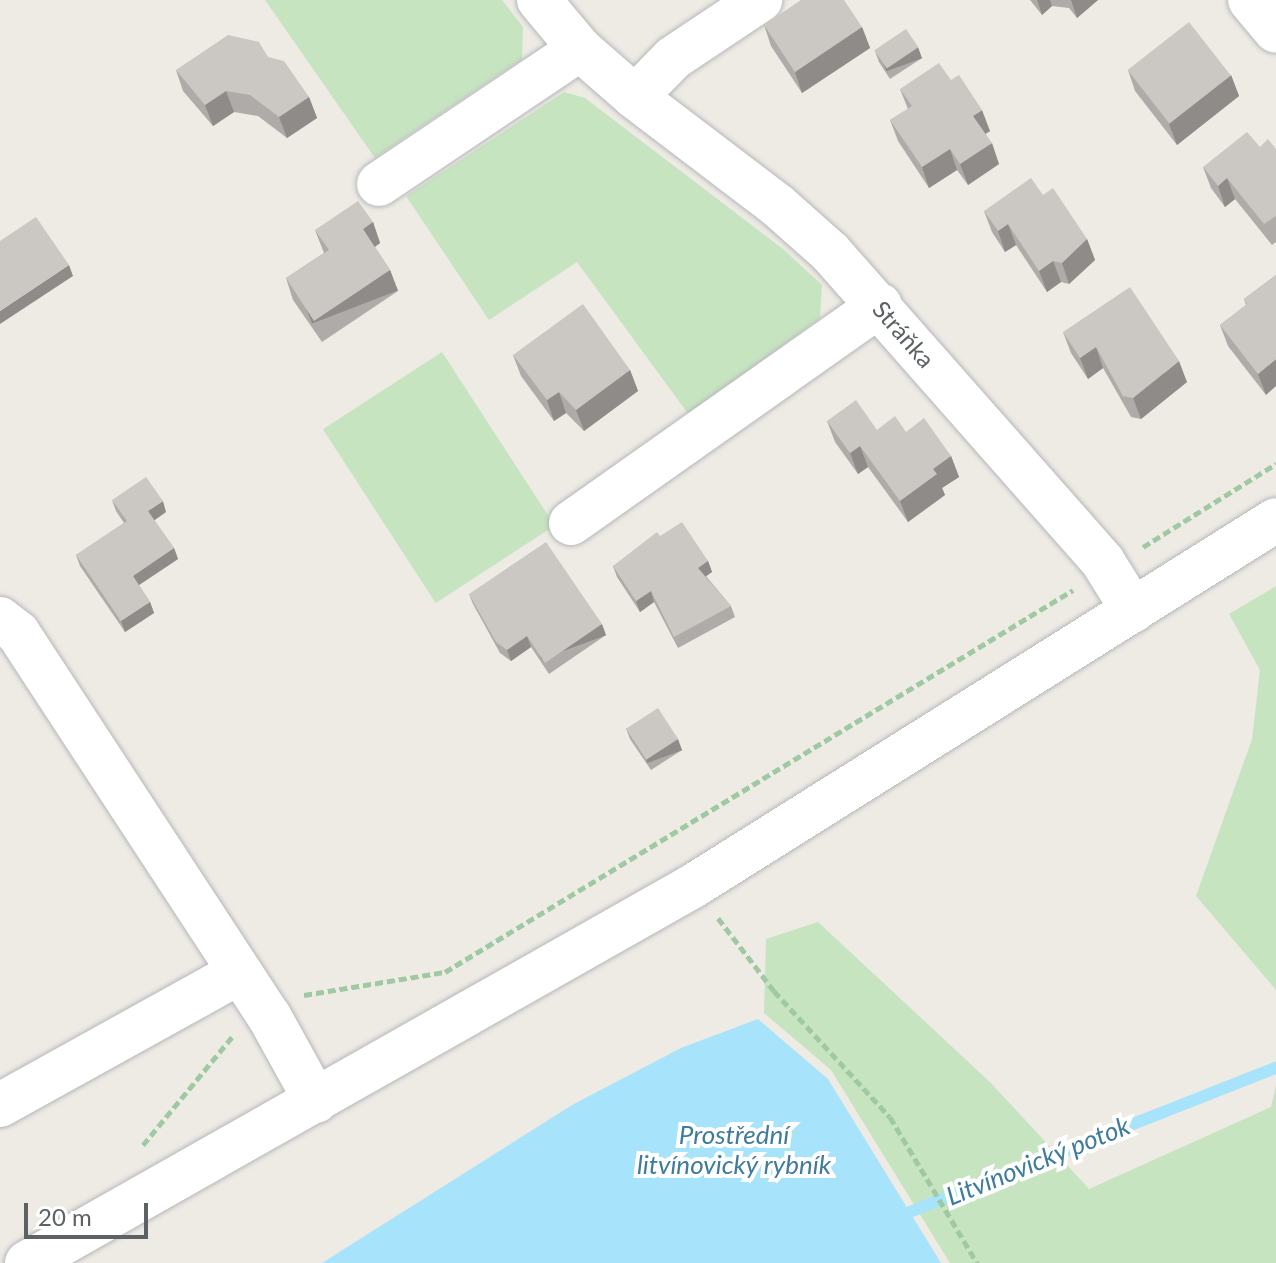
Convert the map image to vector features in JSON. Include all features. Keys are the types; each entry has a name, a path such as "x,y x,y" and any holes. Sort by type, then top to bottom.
{"street":[{"name":"Stráňka","path":"539,0 580,49 635,97 777,205 880,305 1107,569 1133,610"},
{"path":"635,97 673,58 760,0"},
{"path":"1250,0 1276,31"},
{"path":"379,184 580,49"},
{"path":"571,523 880,305"},
{"path":"27,1263 693,886 1276,520"},
{"path":"0,619 18,633 269,1016 316,1101"},
{"path":"0,1105 240,972"}],"path":[{"path":"139,1149 235,1035 305,994 445,972 1276,464"},
{"path":"693,886 774,991 890,1117 977,1263"}],"green space":[{"path":"265,0 502,0 523,27 522,59 375,158"},
{"path":"564,92 585,98 783,249 822,285 820,318 689,415 577,262 489,320 406,196"},
{"path":"442,352 555,526 436,603 323,429"},
{"path":"1276,586 1276,990 1196,896 1252,739 1260,670 1229,614"},
{"path":"818,922 991,1083 1089,1189 1271,1107 1276,1085 1276,1263 950,1263 831,1070 764,1013 766,939"}],"water":[{"name":"Prostřední litvínovický rybník","path":"758,1019 828,1079 941,1263 322,1263 572,1105 681,1048"}],"building":[{"path":"801,0 844,0 862,27 795,72 764,25"},
{"path":"1189,22 1231,76 1169,124 1128,70"},
{"path":"906,29 918,47 887,68 874,50"},
{"path":"228,35 259,42 268,57 284,61 309,97 279,117 250,95 226,91 205,105 176,70"},
{"path":"939,63 951,80 959,75 982,110 973,116 992,143 960,164 950,149 922,167 890,120 912,106 900,89"},
{"path":"1247,132 1260,147 1268,139 1276,149 1276,216 1264,224 1227,178 1218,186 1203,167"},
{"path":"1031,178 1043,195 1053,188 1087,239 1062,263 1053,261 1039,271 1008,224 998,231 984,211"},
{"path":"358,201 373,222 363,229 390,270 314,321 286,278 329,250 315,230"},
{"path":"36,217 69,265 0,311 0,241"},
{"path":"1276,275 1276,359 1258,374 1220,325 1247,304 1244,299"},
{"path":"1130,287 1179,361 1133,398 1123,396 1096,347 1080,358 1063,332"},
{"path":"583,304 630,370 576,410 559,392 547,400 513,355"},
{"path":"856,400 877,430 895,416 906,432 924,418 951,456 933,469 937,474 900,501 860,446 850,453 827,421"},
{"path":"146,477 163,501 148,511 174,548 133,576 150,602 121,621 76,555 127,521 112,500"},
{"path":"682,522 708,561 698,568 731,606 674,637 651,591 636,601 613,566 657,532 660,536"},
{"path":"546,542 602,624 545,663 527,636 507,650 496,642 469,594"},
{"path":"658,708 678,739 646,760 626,729"}],"waterway":[{"name":"Litvínovický potok","path":"897,1217 1276,1068"}]}
